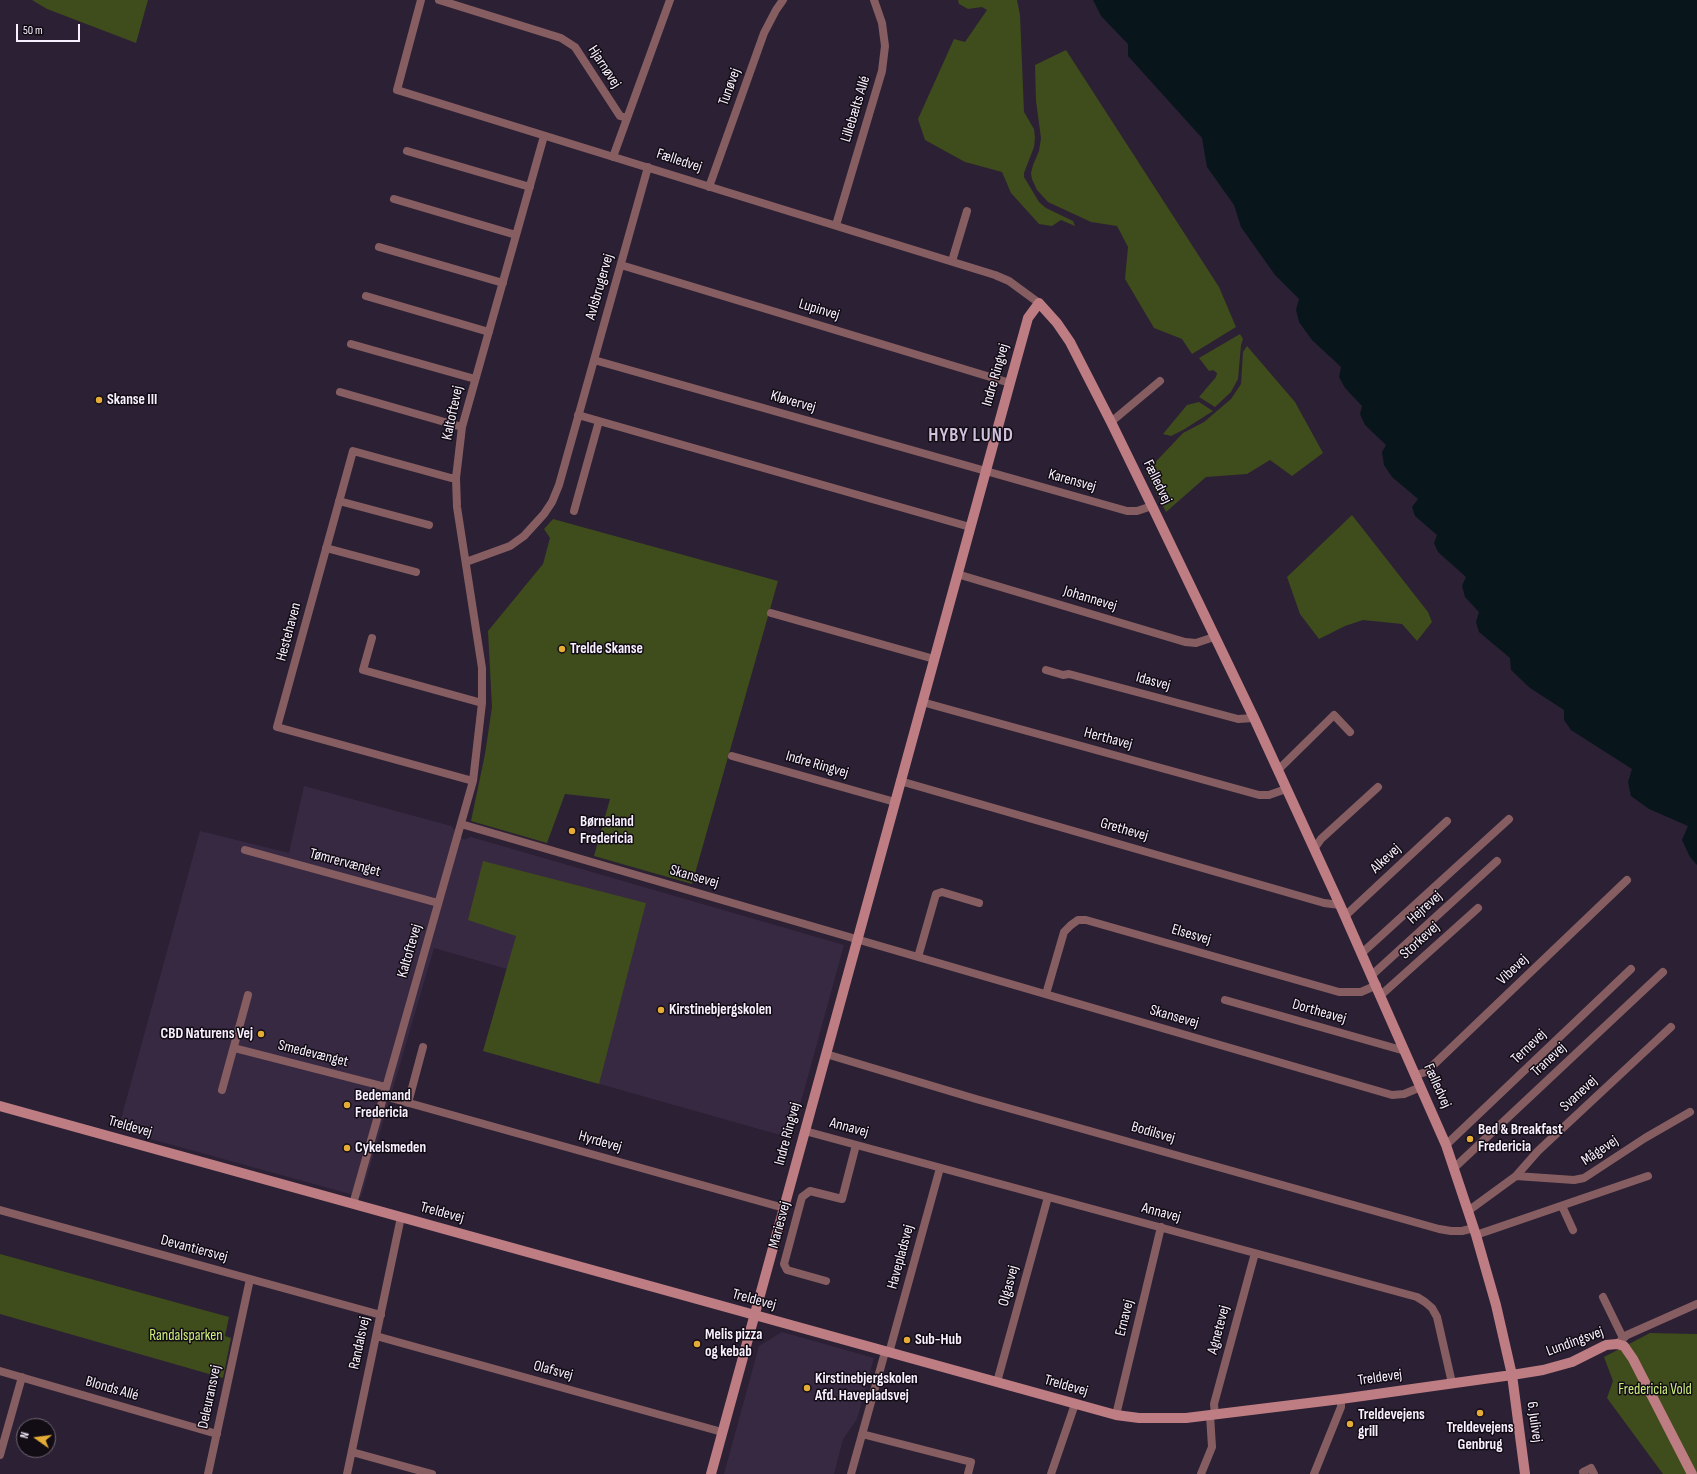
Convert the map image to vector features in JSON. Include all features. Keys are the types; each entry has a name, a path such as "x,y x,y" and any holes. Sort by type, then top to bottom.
{"street":[{"name":"Fælledvej","path":"421,0 397,90 994,274 1009,281 1039,303 1058,323 1070,342 1112,422 1254,718 1377,985 1416,1075 1446,1145 1475,1231 1496,1305 1512,1375"},
{"name":"Hjarnøvej","path":"439,0 561,38 575,47 620,116 627,118"},
{"path":"613,157 670,0"},
{"name":"Tunøvej","path":"709,187 764,33 783,0"},
{"name":"Lillebælts Allé","path":"836,225 882,71 885,46 882,23 874,0"},
{"name":"Kaltoftevej","path":"353,1204 473,781 482,703 482,668 458,507 456,478 462,427 544,136"},
{"path":"407,151 530,187"},
{"name":"Avlsbrugervej","path":"466,562 510,546 524,536 544,514 559,485 648,167"},
{"path":"394,199 516,235"},
{"path":"952,261 966,211"},
{"path":"379,247 502,283"},
{"name":"Lupinvej","path":"621,265 1010,383"},
{"path":"366,296 489,332"},
{"name":"Indre Ringvej","path":"711,1474 985,471 1028,318 1039,303"},
{"path":"351,344 475,379"},
{"name":"Kløvervej","path":"594,360 985,471"},
{"path":"1112,422 1160,381"},
{"path":"340,392 462,427"},
{"path":"578,415 808,482 970,527"},
{"path":"574,511 599,421"},
{"name":"Hestehaven","path":"456,478 451,478 353,451 277,727 473,781"},
{"name":"Karensvej","path":"985,471 1127,511 1137,511 1152,506"},
{"path":"339,501 429,525"},
{"path":"326,548 416,572"},
{"name":"Johannevej","path":"957,574 1185,642 1196,643 1214,637"},
{"path":"771,613 934,659"},
{"path":"372,638 363,670 482,703"},
{"name":"Idasvej","path":"1046,670 1063,675 1069,674 1238,719 1254,718"},
{"name":"Herthavej","path":"922,702 1259,795 1269,795 1286,789"},
{"path":"1278,770 1334,715 1350,732"},
{"name":"Indre Ringvej","path":"732,756 895,802"},
{"name":"Grethevej","path":"900,781 1324,903 1340,905"},
{"path":"1314,849 1321,840 1378,787"},
{"path":"1362,953 1509,819"},
{"name":"Alkevej","path":"1345,916 1447,821"},
{"name":"Skansevej","path":"461,824 1392,1095 1404,1094 1421,1087"},
{"name":"Tømrervænget","path":"245,850 438,903"},
{"name":"Hejrevej","path":"1372,975 1497,861"},
{"name":"Vibevej","path":"1416,1075 1426,1072 1627,880"},
{"path":"918,957 936,894 942,892 979,902"},
{"name":"Storkevej","path":"1381,995 1478,908"},
{"name":"Elsesvej","path":"1046,994 1064,932 1078,920 1086,920 1339,992 1361,992 1377,985"},
{"name":"Ternevej","path":"1446,1145 1632,969"},
{"name":"Tranevej","path":"1454,1168 1663,972"},
{"path":"222,1090 248,995"},
{"name":"Dortheavej","path":"1225,1000 1405,1051"},
{"name":"Svanevej","path":"1468,1211 1516,1176 1538,1151 1672,1027"},
{"path":"408,1103 423,1047"},
{"name":"Smedevænget","path":"234,1048 386,1087"},
{"name":"Bodilsvej","path":"826,1054 976,1099 1439,1229 1475,1231"},
{"name":"Hyrdevej","path":"384,1096 784,1208"},
{"name":"Treldevej","path":"0,1106 1116,1415 1163,1419 1212,1415 1512,1375"},
{"name":"Mågevej","path":"1516,1176 1574,1180 1584,1178 1645,1138 1690,1112"},
{"name":"Annavej","path":"805,1131 1417,1297 1432,1308 1437,1317 1452,1383"},
{"name":"Mariesvej","path":"826,1281 787,1270 784,1264 802,1197 810,1191 842,1200 856,1145"},
{"name":"Havepladsvej","path":"851,1474 940,1168"},
{"path":"1475,1231 1562,1206 1648,1176"},
{"name":"Olgasvej","path":"997,1382 1048,1197"},
{"path":"1562,1206 1573,1230"},
{"name":"Devantiersvej","path":"0,1210 381,1315"},
{"name":"Randalsvej","path":"347,1474 401,1217"},
{"name":"Ernavej","path":"1116,1415 1161,1227"},
{"name":"Agnetevej","path":"1201,1474 1212,1446 1212,1415 1214,1404 1255,1253"},
{"name":"Deleuransvej","path":"208,1474 250,1279"},
{"name":"Lundingsvej","path":"1603,1297 1620,1341"},
{"name":"Lundingsvej","path":"1512,1375 1543,1370 1572,1362 1606,1345 1620,1341 1626,1335 1697,1304"},
{"name":"Olafsvej","path":"376,1336 722,1432"},
{"path":"1620,1341 1633,1358 1692,1474"},
{"name":"Blonds Allé","path":"0,1371 217,1434"},
{"name":"6. Julivej","path":"1512,1375 1525,1474"},
{"path":"0,1455 22,1377"},
{"path":"1314,1474 1341,1407 1341,1399"},
{"path":"1052,1474 1074,1404"},
{"path":"862,1434 971,1462 968,1474"},
{"path":"352,1452 432,1474"},
{"path":"1583,1472 1591,1468 1594,1474"}],"shaded area":[{"path":"1093,0 1697,0 1697,865 1690,857 1682,840 1688,826 1649,809 1631,796 1628,782 1632,769 1571,730 1564,720 1564,710 1530,688 1511,670 1510,658 1479,632 1476,622 1479,612 1465,597 1462,586 1466,577 1438,552 1434,543 1437,535 1415,516 1412,507 1418,499 1392,477 1384,465 1382,452 1386,445 1365,425 1360,414 1362,406 1345,388 1339,377 1341,367 1312,340 1299,322 1296,310 1299,299 1275,275 1241,227 1234,205 1207,167 1202,138 1128,56 1128,44 1101,16"},
{"path":"304,786 451,826 464,840 471,837 844,945 791,1138 483,1051 507,969 434,948 361,1197 118,1130 200,831 289,853"},
{"name":"Kirstinebjergskolen Afd. Havepladsvej","path":"782,1332 874,1358 857,1419 843,1439 834,1474 724,1474 759,1346"}],"green space":[{"path":"32,0 148,0 136,43 47,9"},
{"path":"958,0 1017,0 1020,15 1024,112 1034,129 1035,138 1034,147 1024,173 1024,177 1039,202 1046,208 1073,221 1075,226 1061,220 1052,226 1039,224 1011,193 1002,172 965,162 925,140 918,119 954,39 965,42 987,10 982,7 968,9 959,4"},
{"path":"1066,50 1219,287 1236,327 1192,354 1182,339 1154,328 1125,279 1128,247 1117,226 1091,222 1048,202 1037,190 1032,179 1031,173 1039,151 1041,138 1036,101 1035,65"},
{"path":"1240,334 1243,339 1241,345 1238,379 1231,392 1215,407 1199,397 1216,377 1217,373 1213,370 1209,371 1199,358"},
{"path":"1247,346 1295,402 1323,453 1292,476 1270,460 1247,474 1206,477 1166,512 1146,472 1183,433 1204,422 1231,399 1241,384 1243,352"},
{"path":"1199,402 1213,411 1171,436 1163,434 1187,405"},
{"path":"1352,515 1428,612 1432,622 1417,641 1402,624 1363,620 1345,626 1319,639 1300,614 1287,577"},
{"path":"553,519 778,581 692,884 594,856 610,799 565,794 547,843 471,821 485,754 492,707 488,631 543,564 550,538 544,529"},
{"path":"483,861 646,903 599,1084 483,1051 516,936 468,920"},
{"name":"Randalsparken","path":"0,1254 229,1317 225,1336 231,1338 223,1378 0,1314"},
{"name":"Fredericia Vold","path":"1650,1333 1697,1334 1697,1474 1663,1474 1607,1398 1613,1381 1604,1357"}],"place":[{"name":"Skanse III","path":"99,400"},
{"name":"Trelde Skanse","path":"562,649"},
{"name":"Børneland Fredericia","path":"572,831"},
{"name":"Kirstinebjergskolen","path":"661,1010"},
{"name":"CBD Naturens Vej","path":"261,1034"},
{"name":"Bedemand Fredericia","path":"347,1105"},
{"name":"Bed & Breakfast Fredericia","path":"1470,1139"},
{"name":"Cykelsmeden","path":"347,1148"},
{"name":"Sub-Hub","path":"907,1340"},
{"name":"Melis pizza og kebab","path":"697,1344"},
{"name":"Kirstinebjergskolen Afd. Havepladsvej","path":"807,1388"},
{"name":"Treldevejens Genbrug","path":"1480,1413"},
{"name":"Treldevejens grill","path":"1350,1424"}],"district":[{"name":"HYBY LUND","path":"971,436"}]}
